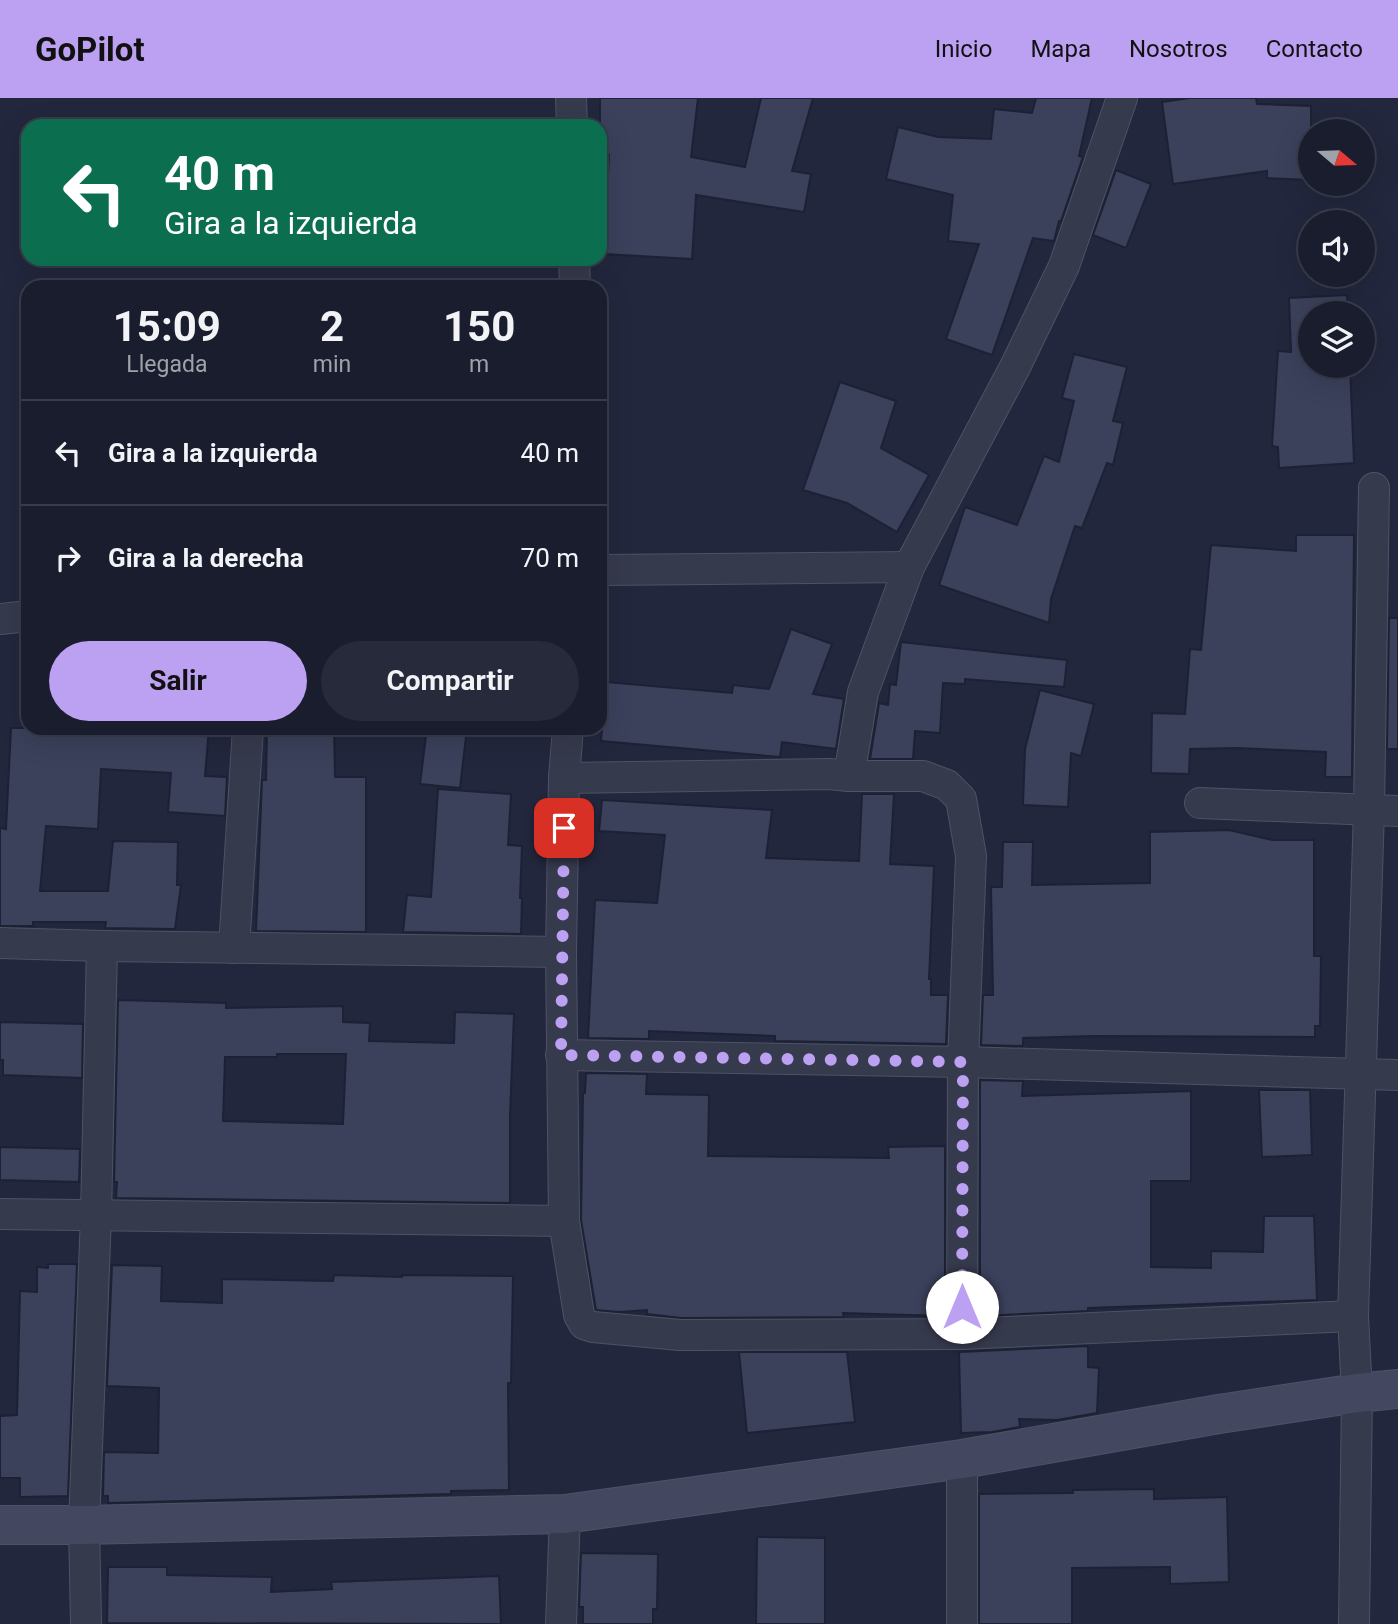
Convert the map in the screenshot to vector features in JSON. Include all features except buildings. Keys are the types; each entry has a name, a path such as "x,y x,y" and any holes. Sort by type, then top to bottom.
{"street":[{"path":"571,98 572,119"},
{"path":"849,776 863,692 909,567 1015,367 1064,266 1122,98"},
{"path":"1354,1624 1357,1393 1353,1316 1369,810 1374,488"},
{"path":"607,570 909,567"},
{"path":"0,619 21,617"},
{"path":"234,948 248,735"},
{"path":"567,735 564,778 561,952 564,1222 579,1315 584,1324 680,1335 962,1334 1353,1316"},
{"path":"564,778 829,774 923,776 947,785 961,799 971,856 963,1062 962,1334"},
{"path":"1200,803 1398,811"},
{"path":"0,943 561,952"},
{"path":"86,1624 85,1525 102,946"},
{"path":"561,1055 963,1062 1360,1076 1398,1075"},
{"path":"0,1214 564,1222"},
{"path":"0,1525 565,1514 962,1459 1219,1414 1398,1389"},
{"path":"962,1459 962,1624"},
{"path":"561,1624 565,1514"}],"route":[{"path":"564,828 561,1055 963,1062 962,1307"}]}
